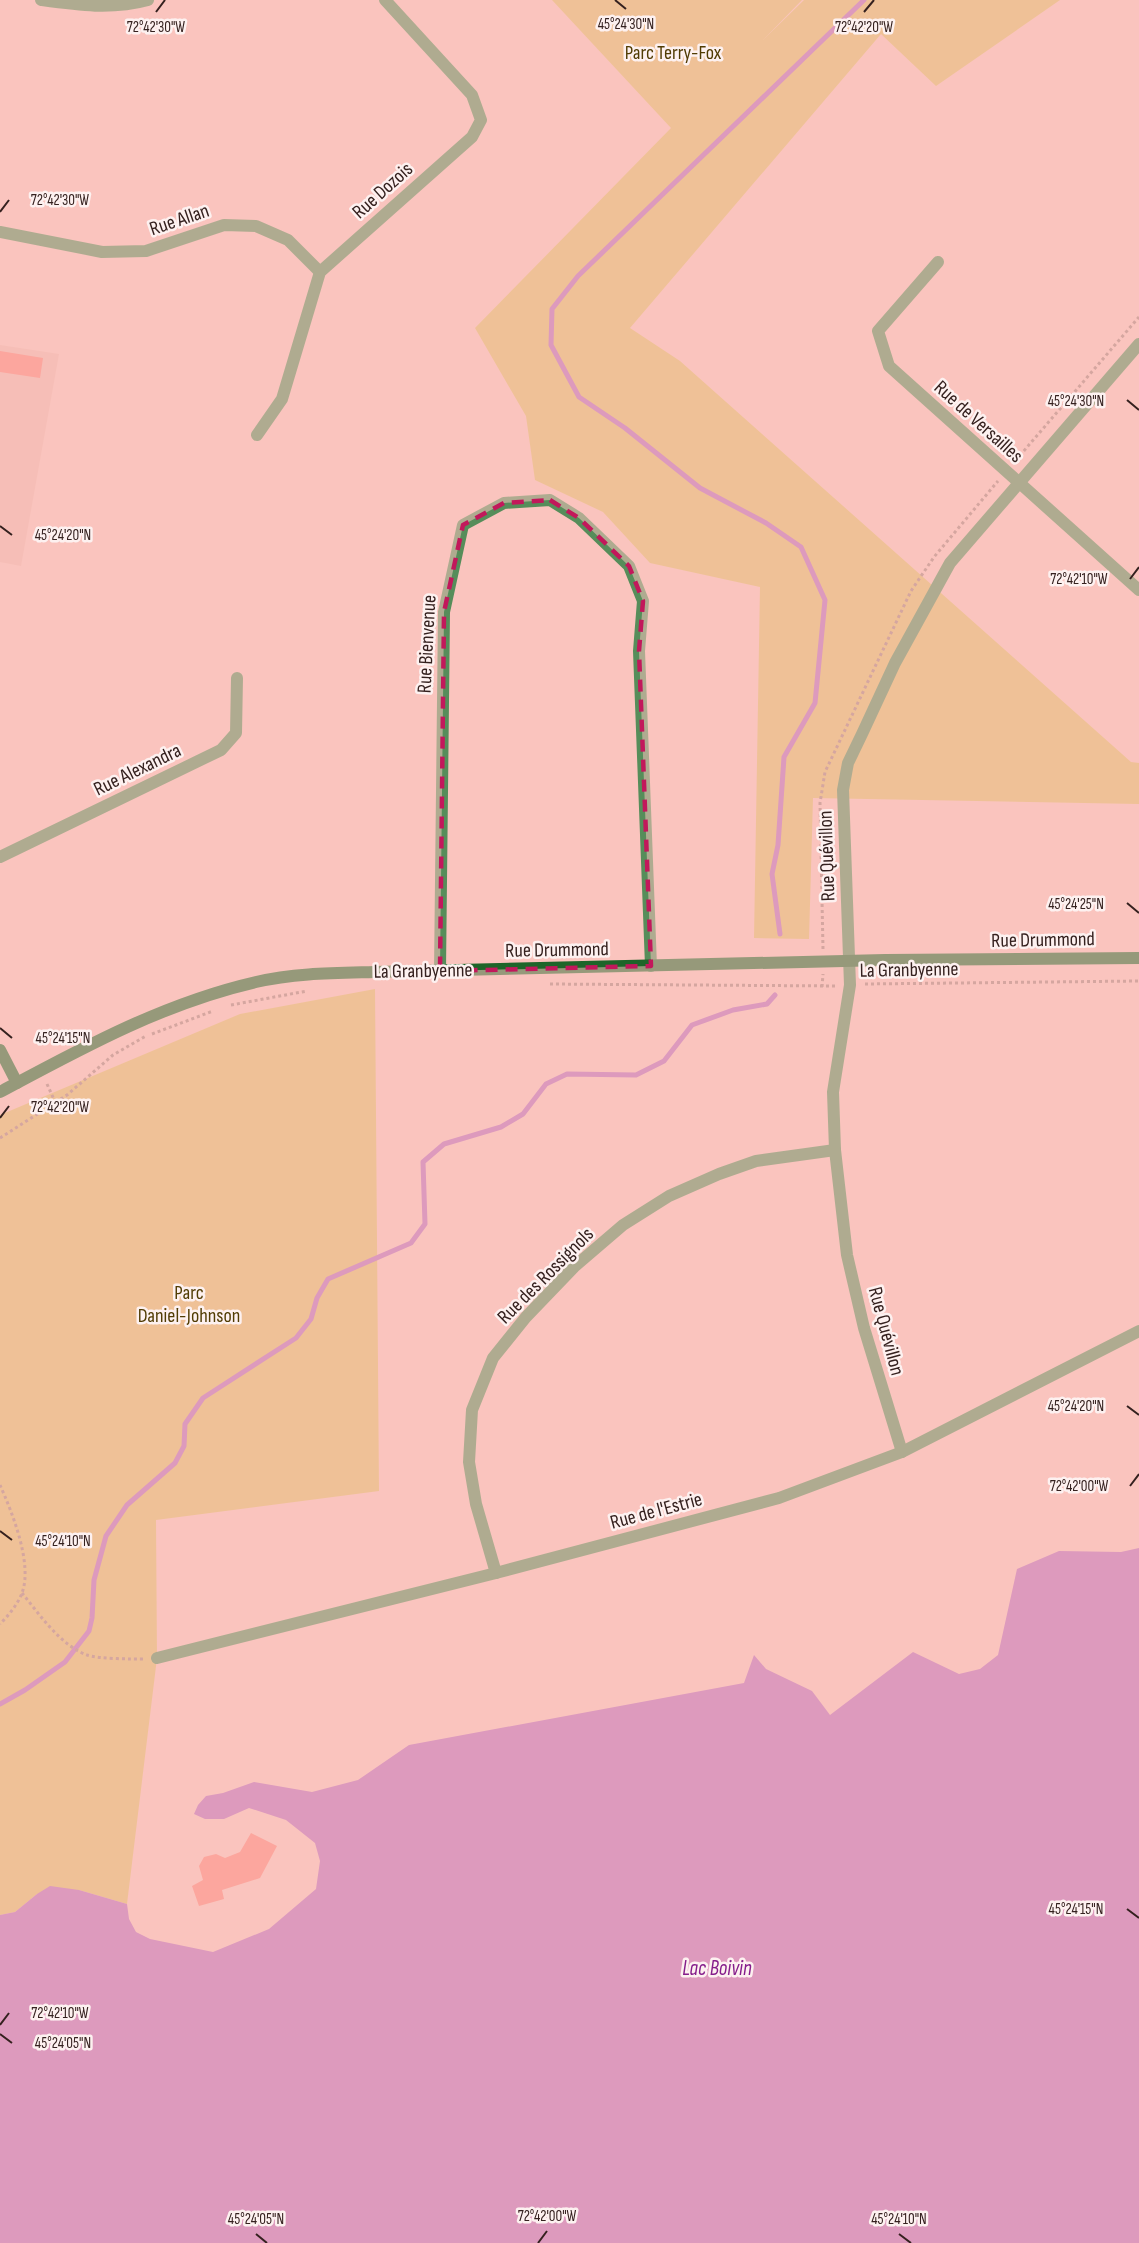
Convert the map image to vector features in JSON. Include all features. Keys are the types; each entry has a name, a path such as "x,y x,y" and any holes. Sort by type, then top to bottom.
{"street":[{"path":"41,0 84,6 115,6 148,0"},
{"name":"Rue Dozois","path":"320,272 472,137 481,120 472,95 385,0"},
{"name":"Rue Allan","path":"0,232 102,252 146,251 224,225 256,226 288,240 320,272"},
{"name":"Rue de Versailles","path":"938,262 878,331 889,366 1139,590"},
{"path":"257,435 282,399 320,272"},
{"name":"Rue Quévillon","path":"902,1452 864,1328 847,1255 835,1150 833,1092 850,985 843,790 848,763 896,663 950,563 1139,344"},
{"name":"Rue Bienvenue","path":"440,971 444,612 463,525 504,503 550,500 579,518 629,566 643,601 639,651 651,966"},
{"name":"Rue Alexandra","path":"0,857 221,750 236,734 237,678"},
{"name":"Rue Drummond","path":"0,1092 40,1069 112,1034 190,1000 258,981 327,974 440,971 1139,958"},
{"path":"0,1050 17,1083"},
{"name":"Rue des Rossignols","path":"496,1573 476,1504 469,1462 472,1410 494,1358 526,1317 574,1267 623,1224 669,1196 756,1161 835,1150"},
{"name":"Rue de l'Estrie","path":"157,1658 496,1573 779,1498 902,1452 1139,1331"}],"path":[{"name":"La Granbyenne","path":"547,984 822,987 1139,981"},
{"path":"0,1138 77,1088 113,1055 146,1036 223,1007 310,990"},
{"path":"44,1079 55,1102"},
{"path":"0,1485 22,1547 25,1572 22,1593 0,1623"},
{"path":"22,1593 51,1627 67,1642 88,1655 133,1659 157,1658"}],"highlighted area":[{"path":"550,500 579,518 629,566 643,601 639,651 651,966 440,971 444,612 463,525 504,503"}],"shaded area":[{"path":"0,345 59,354 21,566 0,562"}],"green space":[{"name":"Parc Terry-Fox","path":"552,0 802,0 759,44 804,0 1060,0 936,86 881,34 630,328 680,361 1131,762 1139,763 1139,804 813,798 809,939 754,938 760,587 650,563 603,512 535,480 526,416 475,328 671,128"},
{"name":"Parc Daniel-Johnson","path":"375,989 379,1491 156,1520 157,1658 127,1904 79,1890 37,1894 15,1912 0,1915 0,1115 240,1014"}],"water":[{"name":"Lac Boivin","path":"1139,1548 1139,2243 0,2243 0,1915 15,1912 50,1886 79,1890 127,1904 129,1919 136,1932 150,1939 213,1952 269,1929 316,1889 320,1861 315,1843 286,1820 249,1808 224,1819 205,1819 194,1814 206,1796 223,1793 254,1782 312,1792 358,1780 409,1745 744,1683 754,1655 766,1669 812,1691 830,1715 913,1652 959,1674 980,1669 998,1655 1017,1569 1059,1551 1121,1552"}],"building":[{"path":"0,351 43,358 40,378 0,372"},
{"path":"251,1833 277,1846 260,1878 222,1890 224,1899 199,1906 192,1886 203,1880 199,1866 204,1857 216,1854 225,1858 240,1852"}],"waterway":[{"path":"780,934 772,874 778,845 784,757 815,703 825,600 801,547 766,523 700,488 625,428 579,397 551,345 552,309 578,276 864,0"},
{"path":"0,1704 25,1690 65,1662 89,1631 94,1580 106,1536 127,1505 175,1463 184,1446 185,1424 203,1398 296,1338 311,1319 317,1298 328,1279 411,1243 425,1224 423,1162 444,1144 501,1127 523,1114 546,1084 567,1074 636,1075 664,1061 692,1025 733,1010 767,1004 775,995"}]}
